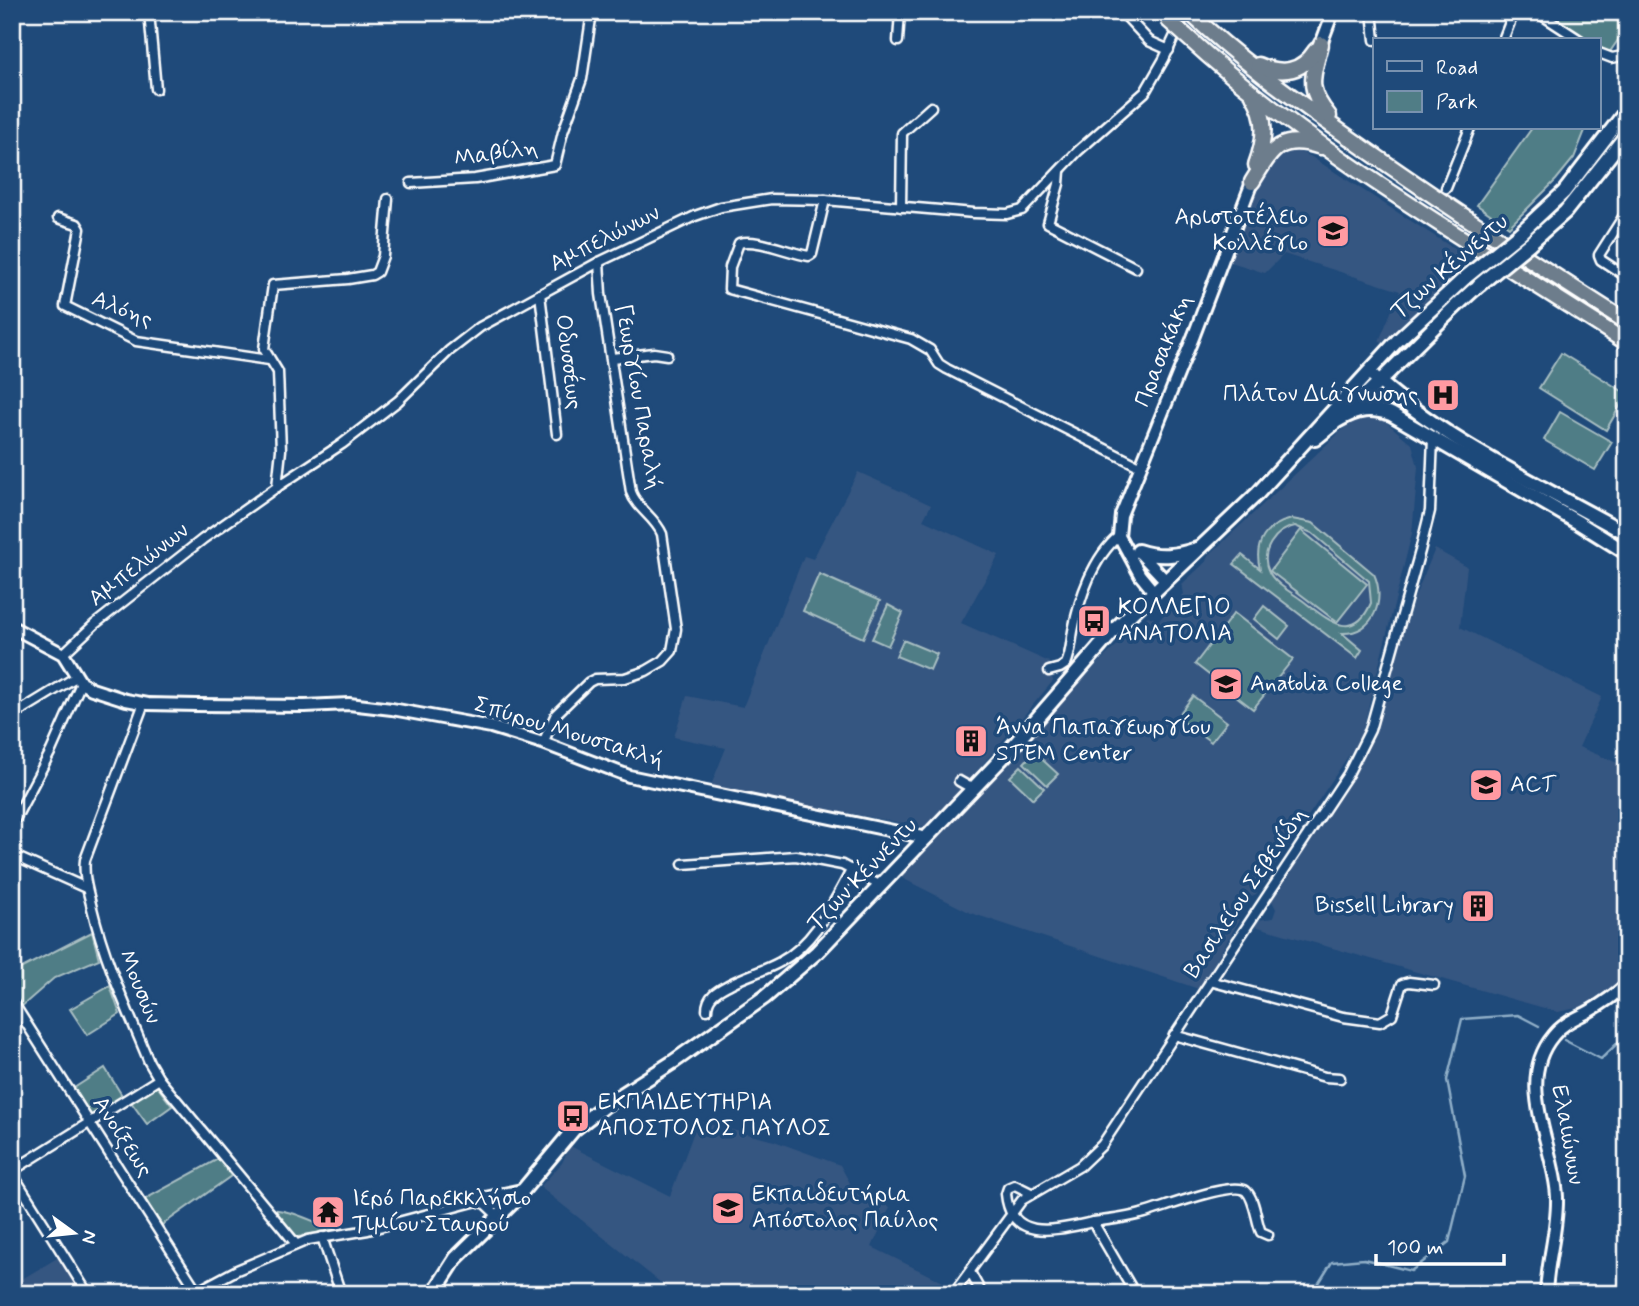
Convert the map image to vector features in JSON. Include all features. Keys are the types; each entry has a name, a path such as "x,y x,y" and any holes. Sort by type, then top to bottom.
{"highway":[{"path":"1163,15 1245,86 1335,154 1627,343"},
{"path":"1190,15 1345,135 1440,201 1627,322"},
{"path":"1241,56 1262,67 1285,72 1304,64 1321,44"},
{"path":"1321,44 1313,73 1313,92 1318,104 1345,135"},
{"path":"1245,86 1255,98 1265,122 1264,141 1252,182"},
{"path":"1252,182 1268,156 1281,145 1304,142 1335,154"},
{"path":"1578,291 1627,312"},
{"path":"1553,296 1627,352"}],"main road":[{"name":"Τζων Κέννεντυ","path":"1298,452 1339,420 1397,341 1564,192 1627,110"},
{"name":"Τζων Κέννεντυ","path":"433,1294 456,1258 522,1191 581,1123 780,986 817,952 973,789 1089,657 1369,382 1564,212 1627,134"},
{"path":"1369,382 1386,407 1409,424"},
{"path":"1369,382 1439,427 1627,534"},
{"path":"1339,420 1355,411 1367,409 1387,413 1580,523 1627,554"},
{"path":"1138,551 1162,557 1200,548"},
{"path":"481,1200 522,1191"}],"street":[{"path":"149,12 156,89"},
{"name":"Μαβίλη","path":"411,183 475,179 555,165 563,132 582,79 592,12"},
{"path":"898,41 900,12"},
{"path":"1122,12 1149,41 1169,50"},
{"path":"1321,44 1333,12"},
{"path":"1371,12 1375,38"},
{"path":"1504,38 1514,12"},
{"path":"1537,12 1577,38"},
{"name":"Αμπελώνων","path":"64,654 95,624 203,539 342,444 398,401 449,351 480,327 599,262 695,216 721,207 772,200 825,200 974,214 1007,214 1022,210 1078,151 1140,98 1190,15"},
{"path":"1600,53 1612,58 1627,55"},
{"path":"901,206 902,133 931,107"},
{"path":"1446,188 1469,130"},
{"path":"1060,171 1048,223 1136,268"},
{"name":"Πρασακάκη","path":"1049,671 1066,664 1084,593 1104,551 1121,539 1121,515 1252,182"},
{"path":"277,486 281,450 278,372 264,349 273,285 348,279 377,272 383,256 388,200"},
{"path":"825,200 812,254 792,254 749,241 739,243 730,267 729,289 911,339 930,350 939,364 947,369 1139,466"},
{"path":"1627,211 1600,255 1601,260 1627,277"},
{"name":"Αλόης","path":"58,218 77,224 80,229 65,306 135,341 269,360"},
{"name":"Γεωργίου Παραλή","path":"543,743 556,715 589,682 625,678 652,669 670,654 675,640 672,596 662,534 655,522 636,503 631,492 601,294 599,262"},
{"name":"Οδυσσέως","path":"540,294 557,434"},
{"path":"612,358 654,353 667,355"},
{"name":"Βασιλείου Σεβενίδη","path":"953,1294 1011,1212 1031,1193 1065,1176 1097,1151 1348,774 1370,730 1391,664 1429,516 1433,438"},
{"path":"1121,539 1138,551 1166,581"},
{"path":"1121,539 1140,575 1154,592"},
{"path":"12,627 64,654 78,680 48,757 12,825"},
{"path":"12,716 78,680"},
{"name":"Σπύρου Μουστακλή","path":"78,680 104,693 144,703 264,706 359,704 481,724 543,743 629,776 927,838"},
{"name":"Μουσών","path":"144,703 89,845 84,868 86,888 105,957 149,1062 159,1079 296,1244"},
{"path":"959,781 973,789"},
{"path":"12,855 86,888"},
{"path":"683,864 796,856 852,869 881,886"},
{"path":"708,1010 707,1004 712,994 797,952 828,911 852,869"},
{"path":"1210,981 1343,1017 1380,1022 1392,1016 1402,984 1409,982 1434,985"},
{"name":"Ελαιώνων","path":"1546,1294 1557,1196 1555,1174 1535,1090 1536,1073 1542,1054 1566,1023 1612,997 1627,984"},
{"name":"Ανοίξεως","path":"12,1001 196,1293"},
{"path":"1174,1035 1325,1077 1340,1077"},
{"path":"88,1294 12,1172 159,1079"},
{"path":"1031,1193 1018,1186 1009,1188 1005,1197 1011,1212 1024,1227 1051,1231 1139,1215 1222,1190 1240,1189 1250,1198 1261,1232 1269,1235"},
{"path":"196,1293 296,1244 368,1230 481,1200 508,1206"},
{"path":"481,1200 498,1216"},
{"path":"1093,1222 1135,1294"},
{"path":"322,1237 341,1294"},
{"path":"970,1272 982,1294"}],"shaded area":[{"name":"Αριστοτέλειο Κολλέγιο","path":"1291,149 1310,156 1470,259 1382,343 1379,341 1400,291 1284,254 1265,273 1228,261 1258,182 1275,155"},
{"name":"Anatolia College","path":"1358,415 1380,417 1412,444 1418,467 1412,533 1361,737 1256,894 1244,900 1237,916 1239,921 1199,989 971,913 900,877 1002,770 1096,665 1148,616 1159,620 1184,594 1182,584 1208,560 1207,557"},
{"path":"858,472 931,505 923,520 999,555 961,623 1049,662 1053,681 966,784 924,827 710,788 726,748 674,737 687,696 743,707 804,556 813,559"},
{"name":"Anatolia College","path":"1435,549 1467,567 1460,627 1602,697 1579,747 1627,767 1627,973 1581,1007 1558,1012 1251,925 1257,920 1273,918 1276,909 1271,899 1335,803 1374,736 1413,601"},
{"name":"Εκπαιδευτήρια Απόστολος Παύλος","path":"698,1121 774,1141 840,1165 851,1185 890,1207 872,1247 951,1286 945,1294 675,1294 540,1187 562,1163 570,1146 670,1196"},
{"path":"59,1257 84,1294 12,1294 12,1285"}],"green space":[{"path":"1546,12 1627,12 1627,27 1607,56 1600,51 1600,38 1583,38"},
{"path":"1531,130 1585,130 1574,158 1509,227 1477,205"},
{"path":"1561,353 1627,394 1606,430 1539,388"},
{"path":"1560,412 1612,442 1595,470 1544,440"},
{"path":"1292,519 1313,523 1374,574 1379,594 1374,614 1362,628 1342,633 1362,650 1357,658 1234,564 1242,555 1260,569 1260,543 1269,531","holes":["1295,526 1312,533 1369,581 1371,603 1364,616 1356,623 1339,624 1330,620 1279,584 1269,572 1266,557 1275,537"]},
{"path":"1301,530 1367,584 1337,622 1270,571"},
{"path":"819,574 880,601 863,638 803,611"},
{"path":"888,605 903,613 888,646 872,639"},
{"path":"1264,606 1289,626 1279,639 1254,619"},
{"path":"1234,613 1293,659 1253,709 1195,664"},
{"path":"903,640 937,654 930,670 896,656"},
{"path":"1193,696 1227,722 1211,742 1177,717"},
{"path":"1034,752 1058,774 1047,785 1024,763"},
{"path":"1021,766 1044,788 1033,799 1010,777"},
{"path":"92,932 99,959 54,978 21,1007 12,992 12,973"},
{"path":"110,986 120,1014 87,1035 70,1009"},
{"path":"105,1068 123,1097 92,1117 74,1088"},
{"path":"156,1085 172,1106 147,1124 131,1102"},
{"path":"218,1159 231,1176 162,1225 145,1199"},
{"path":"271,1209 295,1214 333,1229 295,1238"}],"waterway":[{"path":"1312,1294 1332,1262 1364,1259 1411,1271 1449,1242 1465,1176 1447,1080 1462,1019 1518,1015 1539,1026"},
{"path":"1564,1040 1601,1059 1627,1034"}],"place":[{"name":"Αριστοτέλειο Κολλέγιο","path":"1333,231"},
{"name":"Πλάτον Διάγνωσης","path":"1443,395"},
{"name":"ΚΟΛΛΕΓΙΟ ΑΝΑΤΟΛΙΑ","path":"1094,621"},
{"name":"Anatolia College","path":"1226,684"},
{"name":"Άννα Παπαγεωργίου STEM Center","path":"971,741"},
{"name":"ACT","path":"1486,785"},
{"name":"Bissell Library","path":"1478,906"},
{"name":"ΕΚΠΑΙΔΕΥΤΗΡΙΑ ΑΠΟΣΤΟΛΟΣ ΠΑΥΛΟΣ","path":"573,1116"},
{"name":"Εκπαιδευτήρια Απόστολος Παύλος","path":"728,1208"},
{"name":"Ιερό Παρεκκλήσιο Τιμίου Σταυρού","path":"328,1212"}]}
